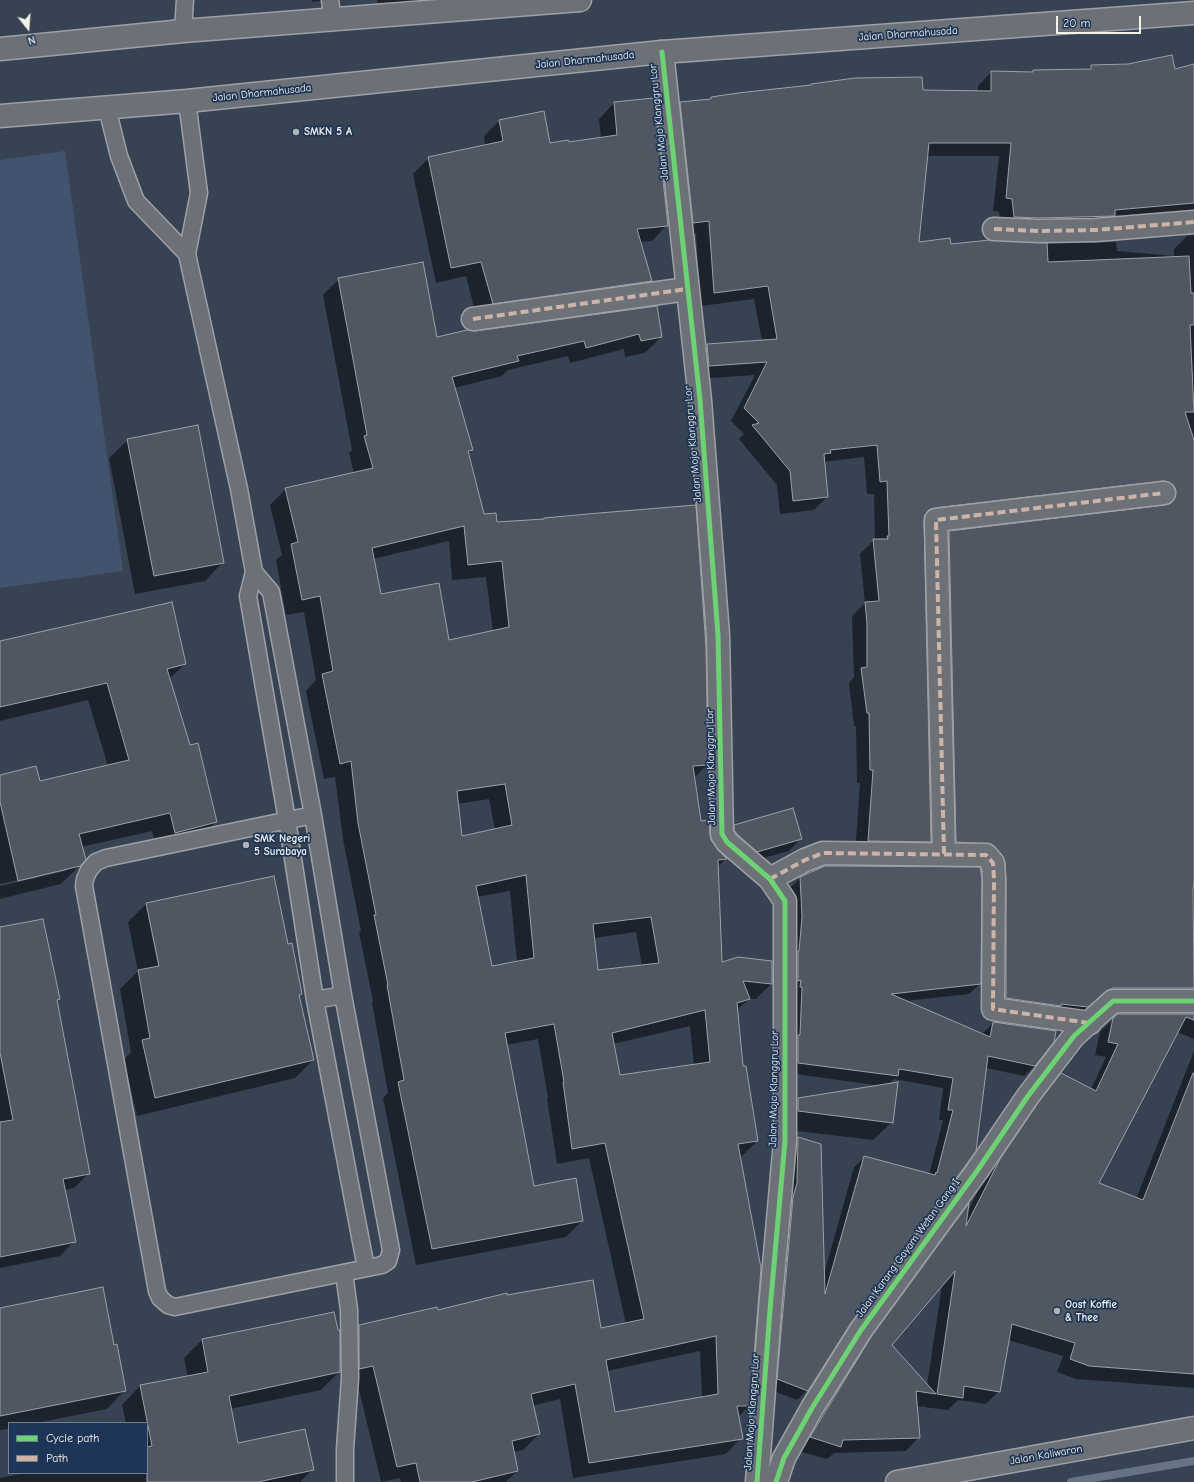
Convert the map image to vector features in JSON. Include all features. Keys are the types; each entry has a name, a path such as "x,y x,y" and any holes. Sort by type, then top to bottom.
{"street":[{"path":"0,49 183,31 331,10 580,0"},
{"name":"Jalan Dharmahusada","path":"0,116 187,101 662,52 1194,14"},
{"name":"Jalan Mojo Klanggru Lor","path":"662,52 700,400 718,635 722,834 727,842 770,879 785,901 785,1141 757,1482"},
{"path":"994,228 1039,231 1096,230 1194,222"},
{"path":"472,319 687,289"},
{"path":"944,854 936,520 1164,493"},
{"path":"770,879 805,860 823,853 986,855 993,863 993,1009 1082,1030"},
{"name":"Jalan Karang Gayam Wetan Gang I","path":"776,1482 784,1458 812,1408 861,1330 977,1171 1028,1096 1082,1030 1113,1001 1194,1001"},
{"name":"Jalan Kaliwaron","path":"897,1482 1194,1428"}],"lane":[{"path":"183,31 185,0"},
{"path":"187,101 200,193 188,254 239,489 254,572 248,596 287,820 315,1000 366,1268"},
{"path":"107,108 119,156 136,201 188,254"},
{"path":"254,572 271,592 313,815 343,995 391,1250 388,1261 382,1265 175,1307 168,1305 160,1298 84,886 85,879 89,870 96,862 106,858 313,815"},
{"path":"270,726 296,721"},
{"path":"315,1000 343,995"},
{"path":"344,1272 349,1310 350,1378 345,1448 345,1482"}],"shaded area":[{"path":"65,151 123,571 0,588 0,160"}],"building":[{"path":"1172,55 1175,69 1194,64 1194,203 1115,210 1115,216 1039,218 1014,217 1012,199 1006,198 1011,143 929,143 919,242 950,238 951,244 990,240 1047,243 1048,262 1189,256 1191,293 1194,293 1194,325 1190,325 1194,412 1185,412 1194,440 1194,988 1113,988 1105,992 1088,1007 1061,1004 1061,1006 1006,998 1005,862 1002,855 991,844 956,842 949,531 1165,505 1171,503 1175,498 1176,491 1174,486 1169,482 1163,481 935,508 929,510 925,515 924,520 931,842 868,841 873,770 870,770 869,713 867,713 861,668 867,667 867,624 865,602 879,601 873,539 888,539 887,536 889,536 887,481 880,482 877,445 830,450 831,453 824,454 828,497 793,501 790,471 752,425 759,423 744,408 767,362 709,366 707,344 777,339 768,286 714,293 709,221 693,223 680,102 711,99 711,97 738,93 811,85 855,78 922,77 923,90 991,91 991,71 1033,72 1033,70 1091,69 1091,65 1128,64"},
{"path":"654,98 668,226 637,229 652,281 493,304 481,262 451,268 428,157 503,141 499,120 544,111 550,143 568,140 569,142 617,135 614,102"},
{"path":"423,262 437,337 467,330 475,331 657,306 662,337 641,341 639,334 586,348 584,341 517,356 519,361 452,377 473,450 468,451 484,514 496,513 497,522 696,505 706,648 708,765 693,766 701,821 709,820 711,840 727,859 718,860 722,962 738,957 772,961 772,984 743,981 750,999 737,1003 743,1066 746,1066 758,1141 738,1144 761,1268 750,1406 737,1406 743,1439 589,1463 575,1384 531,1394 540,1434 512,1441 518,1471 472,1482 420,1482 416,1463 397,1467 373,1366 359,1369 359,1325 437,1307 438,1310 507,1293 507,1295 593,1280 601,1328 644,1319 605,1143 572,1149 564,1082 554,1024 505,1033 534,1186 576,1178 583,1221 432,1249 398,1082 404,1080 388,985 374,915 376,915 358,823 351,761 340,764 322,674 333,671 320,596 302,600 291,544 298,542 285,488 373,468 364,436 367,435 338,278","holes":["464,526 468,565 502,561 509,627 449,640 439,583 381,594 372,548","505,784 512,825 462,836 457,791","526,875 534,958 492,966 476,886","651,917 659,963 598,970 593,924","705,1010 710,1062 620,1075 612,1033","716,1336 718,1394 615,1412 606,1360"]},
{"path":"198,425 224,563 154,576 127,439"},
{"path":"172,602 186,664 167,669 190,745 198,743 217,822 175,833 170,813 79,834 86,860 80,866 18,881 0,802 0,775 36,766 40,781 129,760 107,683 0,707 0,641"},
{"path":"793,808 802,839 757,852 734,830 734,825"},
{"path":"825,866 980,867 982,879 981,984 891,994 990,1037 993,1022 1056,1031 1054,1042 1035,1066 988,1056 976,1151 851,1323 808,1391 777,1379 793,1197 797,1183 798,1137 821,1144 825,1294 864,1156 935,1175 936,1172 937,1173 953,1110 948,1110 953,1078 899,1069 898,1076 798,1063 798,1035 800,1035 802,987 800,987 801,980 798,981 798,951 802,917 800,877"},
{"path":"274,876 288,944 292,943 302,994 299,995 314,1060 155,1098 142,1040 150,1038 138,970 159,966 146,903"},
{"path":"43,919 60,999 57,1000 90,1174 63,1179 76,1242 0,1257 0,1122 13,1120 0,1053 0,927"},
{"path":"1118,1014 1194,1014 1194,1020 1186,1017 1099,1183 1143,1200 1194,1073 1194,1374 1089,1366 1070,1359 1075,1343 1012,1324 1000,1392 964,1386 963,1398 937,1394 955,1271 892,1345 936,1394 916,1391 920,1438 843,1440 841,1447 810,1437 871,1337 969,1203 966,1226 1000,1159 1038,1103 1061,1073 1096,1091 1118,1044 1108,1042 1113,1018"},
{"path":"898,1082 893,1123 798,1111 798,1098"},
{"path":"103,1287 114,1345 117,1344 126,1391 0,1416 0,1308"},
{"path":"334,1312 338,1330 340,1330 340,1372 229,1396 238,1443 305,1429 314,1470 258,1482 147,1482 148,1447 152,1446 140,1385 208,1372 202,1339"}],"waterway":[{"path":"1071,1482 1194,1461"}],"marked path":[{"path":"994,229 1039,231 1096,230 1194,222"},
{"path":"473,319 687,289"},
{"path":"944,854 936,520 1164,493"},
{"path":"770,879 805,860 823,853 986,855 993,863 994,879 993,1009 1089,1023"}],"cycle path":[{"path":"662,52 700,400 718,635 722,834 727,842 770,879 785,901 785,1141 757,1482"},
{"path":"776,1482 784,1458 812,1408 861,1330 977,1171 1028,1096 1074,1036 1113,1001 1194,1001"}],"place":[{"name":"SMKN 5 A","path":"296,132"},
{"name":"SMK Negeri 5 Surabaya","path":"246,845"},
{"name":"Oost Koffie & Thee","path":"1057,1311"}]}
